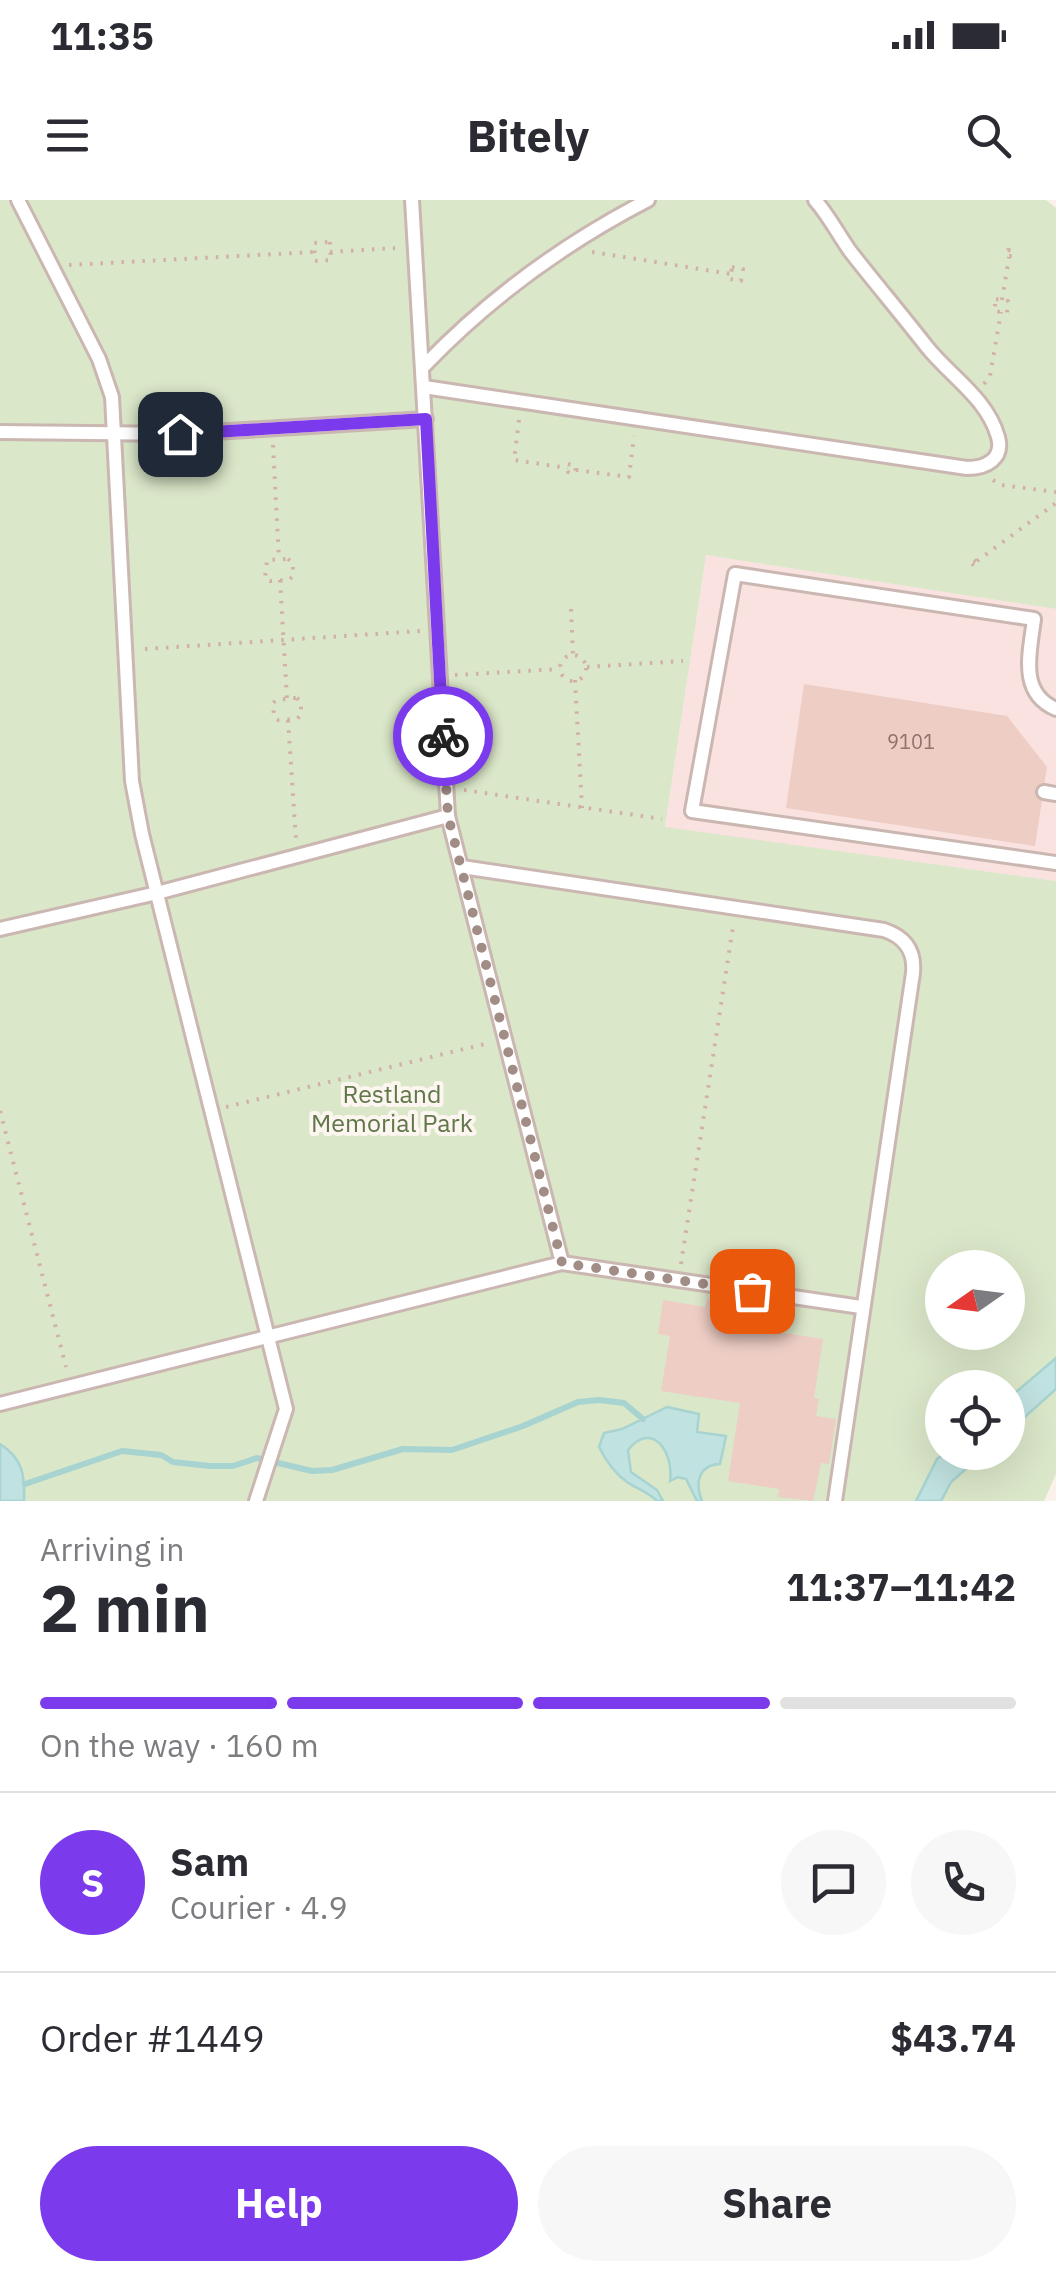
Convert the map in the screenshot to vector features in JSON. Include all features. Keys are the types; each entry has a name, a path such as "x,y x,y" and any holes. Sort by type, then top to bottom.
{"lane":[{"path":"18,200 106,375 112,397 132,781 156,893 286,1409 256,1501"},
{"path":"412,200 448,816 562,1263"},
{"path":"422,367 475,318 566,248 648,200"},
{"path":"424,387 967,468 984,466 997,456 998,437 972,394 927,347 816,200"},
{"path":"0,432 113,433 426,419"},
{"path":"1056,709 1034,692 1030,680 1034,619 735,574 692,811 1056,863"},
{"path":"0,929 156,893 448,816"},
{"path":"462,866 884,930 902,938 913,955 834,1501"},
{"path":"0,1404 562,1263 862,1307"}],"path":[{"path":"330,242 331,260 314,261 314,252 314,243 330,242"},
{"path":"330,252 415,247"},
{"path":"566,248 731,274"},
{"path":"50,266 314,252"},
{"path":"972,394 990,376 1001,312 994,311 996,300 1002,300 1009,257"},
{"path":"520,413 514,460 568,468 568,472 629,477 635,430"},
{"path":"272,428 279,560"},
{"path":"984,466 993,480 1001,484 1056,492"},
{"path":"977,561 1056,503"},
{"path":"267,560 279,560 293,563 293,576 289,580 270,581 265,578 264,564 267,560"},
{"path":"280,580 287,699"},
{"path":"570,609 573,656"},
{"path":"125,650 438,630"},
{"path":"573,656 587,661 588,673 568,680 560,675 559,664 573,656"},
{"path":"587,667 684,661"},
{"path":"440,676 560,669"},
{"path":"575,680 582,808"},
{"path":"287,699 302,702 302,715 278,720 273,703 287,699"},
{"path":"288,720 297,856"},
{"path":"446,788 662,819"},
{"path":"679,1280 736,908"},
{"path":"212,1110 505,1039"},
{"path":"0,1110 71,1386"}],"shaded area":[{"path":"706,555 1056,609 1056,881 665,828"}],"green space":[{"name":"Restland Memorial Park","path":"0,200 1046,200 1056,208 1056,609 706,555 665,827 1056,881 1056,1474 1044,1501 0,1501"}],"water":[{"path":"1056,1358 1056,1389 1025,1417 1025,1384"},
{"path":"667,1407 699,1414 697,1432 726,1436 720,1464 707,1468 700,1476 702,1501 697,1501 686,1479 670,1481 669,1460 660,1443 653,1439 645,1438 628,1450 631,1472 657,1490 663,1501 622,1478 599,1447 604,1433 622,1429"},
{"path":"0,1444 14,1455 21,1468 24,1501 0,1501"},
{"path":"932,1470 965,1470 951,1482 941,1501 916,1501"}],"building":[{"path":"804,684 1007,716 1047,767 1035,846 786,808"},
{"path":"707,1299 751,1305 748,1324 823,1339 814,1398 819,1399 816,1416 836,1419 829,1464 821,1463 813,1501 778,1497 779,1489 728,1481 740,1403 661,1391 670,1336 658,1334 663,1300 705,1307"}],"waterway":[{"path":"25,1484 122,1451 210,1466 233,1466 257,1458 312,1471 332,1470 403,1449 452,1450 578,1402 624,1403 643,1419"}],"way so far":[{"path":"443,736 448,816 562,1263 752,1291"}],"route":[{"path":"180,434 426,419 443,736"}]}
